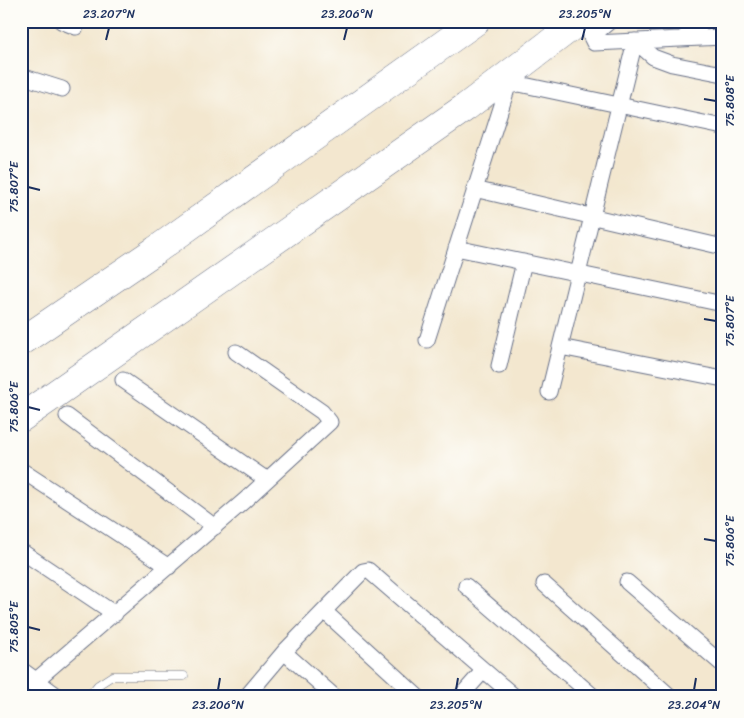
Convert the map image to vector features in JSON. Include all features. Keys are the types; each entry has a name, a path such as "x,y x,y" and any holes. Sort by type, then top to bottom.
{"highway":[{"path":"21,342 156,250 476,21"},
{"path":"21,418 466,107 579,21"}],"main road":[{"path":"28,678 52,696"}],"street":[{"path":"610,21 591,37 594,43 723,37"},
{"path":"682,39 706,21"},
{"path":"634,41 659,59 723,74"},
{"path":"549,392 634,41"},
{"path":"21,76 62,89"},
{"path":"428,340 508,86 519,84 723,126"},
{"path":"474,189 723,247"},
{"path":"456,248 723,304"},
{"path":"499,366 524,262"},
{"path":"560,347 723,379"},
{"path":"28,678 115,614 215,527 330,422 322,412 236,352"},
{"path":"124,380 267,480"},
{"path":"67,416 215,527"},
{"path":"21,470 169,567"},
{"path":"21,551 115,614"},
{"path":"250,695 284,652 363,571 368,570 515,697"},
{"path":"627,582 723,665"},
{"path":"544,584 671,697"},
{"path":"466,586 594,697"},
{"path":"324,611 418,697"},
{"path":"284,652 334,697"},
{"path":"460,697 484,670"}],"lane":[{"path":"88,697 98,685 112,676 184,676"}]}
